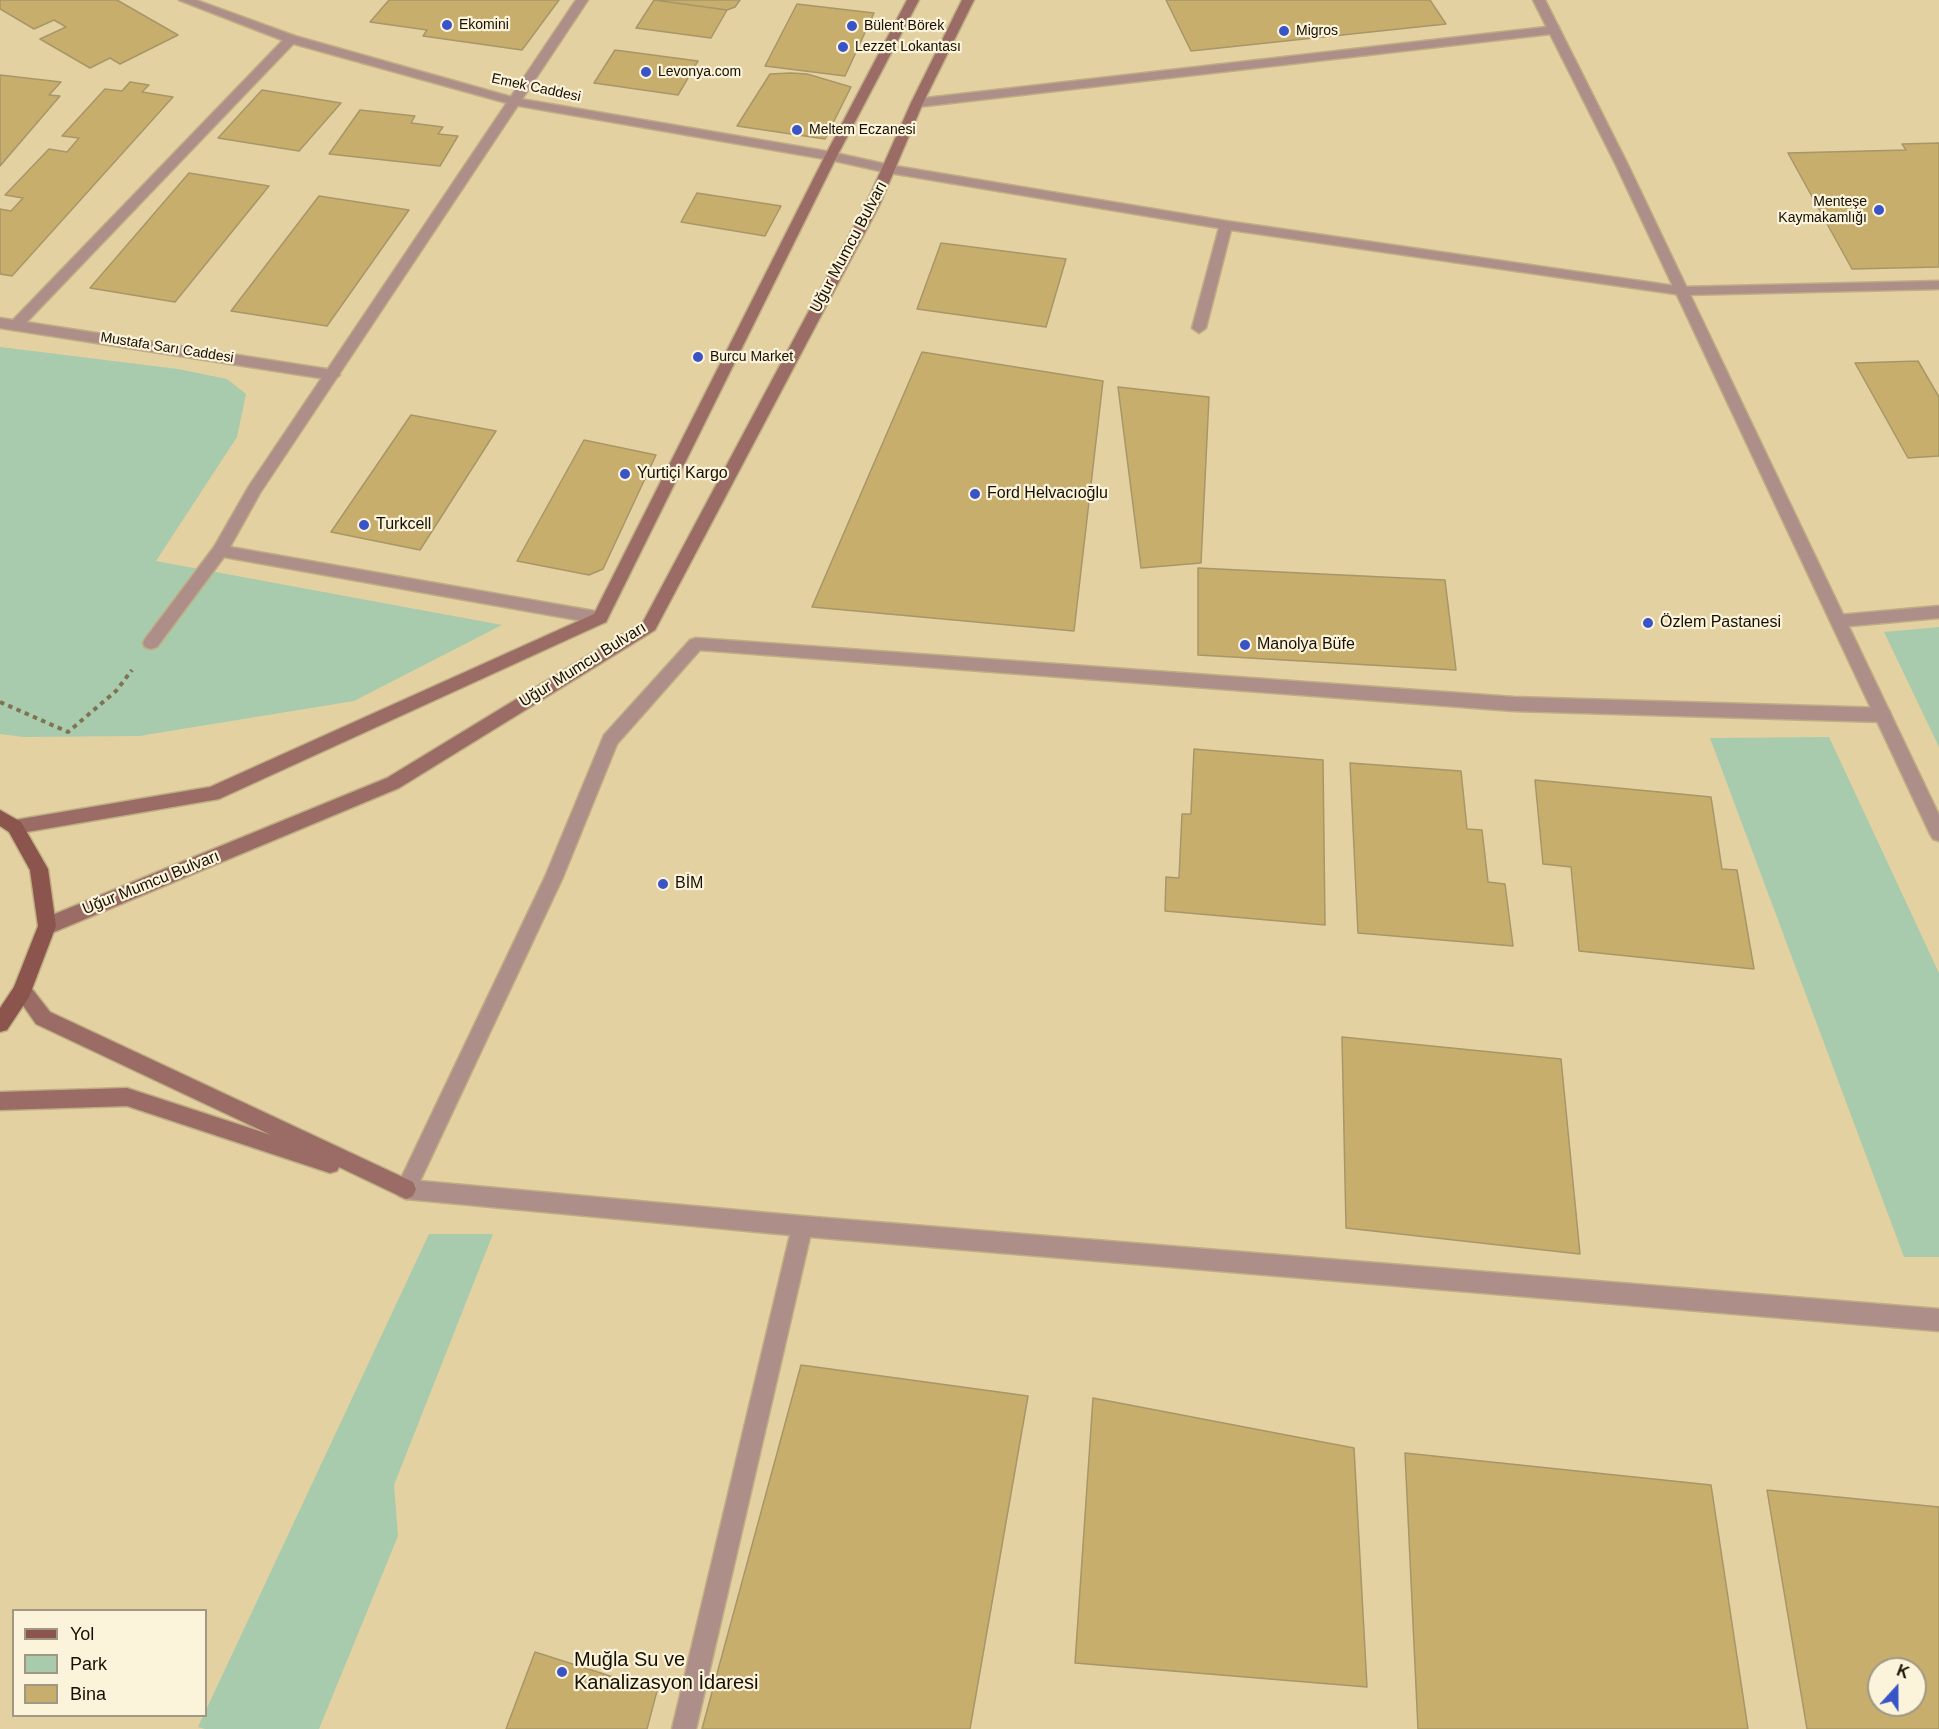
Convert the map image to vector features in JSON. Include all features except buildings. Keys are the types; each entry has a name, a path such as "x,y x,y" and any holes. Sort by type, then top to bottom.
{"main road":[{"name":"Uğur Mumcu Bulvarı","path":"7,822 213,794 600,618 831,156 913,0"},
{"name":"Uğur Mumcu Bulvarı","path":"47,926 393,783 649,626 890,169 917,103 968,0"},
{"path":"0,1024 22,991 47,926 39,869 7,822"},
{"path":"22,991 43,1018 406,1189"},
{"path":"0,1101 127,1097 406,1189"}],"street":[{"name":"Emek Caddesi","path":"185,0 212,12 291,39 514,101 831,156 890,169 1226,225 1682,291 1939,285"},
{"path":"212,12 225,0"},
{"path":"151,644 220,551 254,489 333,375 582,0"},
{"path":"1539,0 1682,291 1939,834"},
{"path":"917,103 1555,30"},
{"path":"17,324 291,39"},
{"path":"1200,328 1226,225"},
{"name":"Mustafa Sarı Caddesi","path":"0,323 333,375"},
{"path":"220,551 600,618"},
{"path":"1839,621 1939,612"},
{"path":"1883,716 1514,704 696,644 610,740 554,877 406,1189 802,1226 1939,1320"},
{"path":"684,1729 802,1226"}],"path":[{"path":"0,702 68,732 116,691 151,644"}],"green space":[{"path":"0,347 178,369 227,379 246,394 237,437 156,561 502,625 354,701 139,736 24,737 0,734"},
{"path":"1939,627 1939,747 1884,632"},
{"path":"1829,737 1939,973 1939,1257 1904,1257 1710,738"},
{"path":"429,1234 493,1234 394,1485 398,1536 319,1729 205,1729 198,1727 203,1717 207,1717 207,1708"}],"place":[{"name":"Ekomini","path":"447,25"},
{"name":"Bülent Börek","path":"852,26"},
{"name":"Migros","path":"1284,31"},
{"name":"Lezzet Lokantası","path":"843,47"},
{"name":"Levonya.com","path":"646,72"},
{"name":"Meltem Eczanesi","path":"797,130"},
{"name":"Menteşe Kaymakamlığı","path":"1879,210"},
{"name":"Burcu Market","path":"698,357"},
{"name":"Yurtiçi Kargo","path":"625,474"},
{"name":"Ford Helvacıoğlu","path":"975,494"},
{"name":"Turkcell","path":"364,525"},
{"name":"Özlem Pastanesi","path":"1648,623"},
{"name":"Manolya Büfe","path":"1245,645"},
{"name":"BİM","path":"663,884"},
{"name":"Muğla Su ve Kanalizasyon İdaresi","path":"562,1672"}]}
